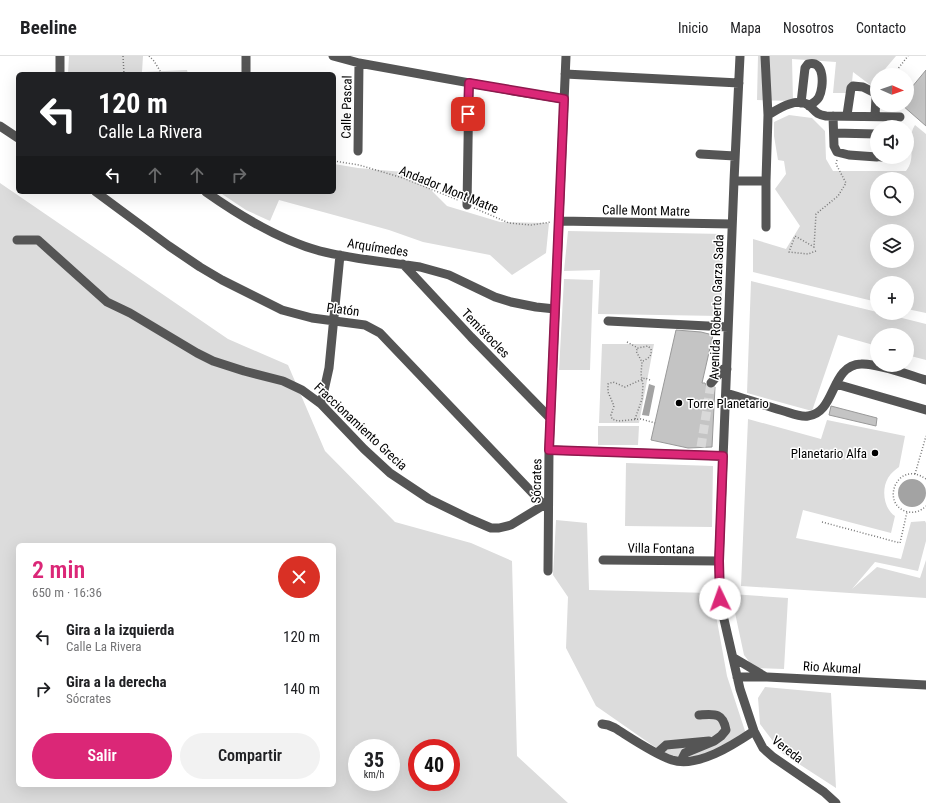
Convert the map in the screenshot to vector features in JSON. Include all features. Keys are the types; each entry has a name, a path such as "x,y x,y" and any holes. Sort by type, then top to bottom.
{"street":[{"path":"60,56 60,72"},
{"path":"246,56 246,72"},
{"path":"333,56 359,63 564,99"},
{"name":"Sócrates","path":"548,571 546,505 566,56"},
{"name":"Avenida Roberto Garza Sada","path":"737,677 720,599 719,561 740,56"},
{"path":"765,56 768,115 766,227"},
{"name":"Calle Pascal","path":"358,151 359,63"},
{"path":"565,74 739,83"},
{"path":"467,205 469,83"},
{"path":"847,115 849,95 851,88 854,86 863,87 875,93 875,116"},
{"path":"768,115 783,106 792,103 805,104 817,113 833,116 847,115 900,117"},
{"path":"833,116 835,148 837,152 849,155 870,156"},
{"path":"0,126 16,137"},
{"path":"834,133 870,134"},
{"path":"700,154 735,156"},
{"path":"734,181 766,181"},
{"name":"Platón","path":"99,194 169,246 222,280 282,310 312,318 366,325 380,333 546,505"},
{"name":"Arquímedes","path":"209,194 243,217 292,241 319,251 436,270 495,297 511,302 555,309"},
{"name":"Calle Mont Matre","path":"558,221 732,224"},
{"name":"Fraccionamiento Grecia","path":"17,240 38,240 107,302 130,313 197,353 214,361 293,385 313,396 364,449 390,473 429,499 491,528 505,527 546,505"},
{"path":"322,404 329,368 340,255"},
{"name":"Temístocles","path":"403,264 471,337 550,418"},
{"path":"608,321 728,327"},
{"path":"726,393 800,416 808,416 817,413 820,410 844,370 850,366 870,364 926,380"},
{"path":"711,384 723,369 727,369"},
{"path":"836,384 926,410"},
{"path":"549,450 701,451 723,456"},
{"name":"Villa Fontana","path":"603,560 719,561"},
{"path":"734,658 767,677"},
{"name":"Rio Akumal","path":"737,677 767,677 926,685"},
{"name":"Vereda","path":"737,677 754,731 763,748 773,757 824,792 836,803"},
{"path":"683,757 714,740 726,730 725,723 716,714 699,715"},
{"path":"602,724 615,728 657,753 672,760 683,757 709,756 722,751 754,731"},
{"path":"657,753 666,745 714,740"},
{"path":"666,745 683,757"}],"path":[{"path":"123,56 124,72"},
{"path":"149,56 161,72"},
{"path":"899,68 908,56"},
{"path":"816,251 808,254 790,252 795,236 814,247 816,214 838,196 846,182 836,164 837,152"},
{"name":"Andador Mont Matre","path":"336,161 359,165 403,178 440,192 509,223 531,225 558,221"},
{"path":"627,342 638,348 648,346 651,349 652,354 649,358 642,362"},
{"path":"636,419 642,399 642,362 636,351 638,348"},
{"path":"650,380 645,378 625,387 613,382 608,384 608,392 614,406 611,415 612,419 618,421 636,419 655,423"},
{"path":"915,474 926,436"},
{"path":"926,479 915,474 908,474 897,481 894,487 894,500 907,512 920,511 926,506"},
{"path":"822,522 900,544 907,512"}],"shaded area":[{"path":"69,56 143,56 142,72 68,72"},
{"path":"758,56 896,56 886,68 870,68 870,85 853,72 851,93 833,93 836,62 792,59 793,101 757,100"},
{"path":"187,70 188,72 142,72"},
{"path":"789,115 812,118 825,131 826,159 833,171 906,171 909,164 914,164 915,125 926,134 926,313 914,310 914,276 870,276 870,300 753,272 753,239 786,249 800,226 775,189 786,174 784,161 778,160 774,136 774,122"},
{"path":"336,164 358,168 414,173 447,206 500,222 549,223 546,253 512,275 490,255 423,242 389,230 279,200 270,221 246,210 222,194 336,194"},
{"path":"0,183 228,339 288,365 325,451 395,522 471,543 512,561 517,756 568,803 0,803"},
{"path":"568,231 724,234 721,316 598,314 600,270 564,271"},
{"path":"564,279 593,280 590,370 559,370"},
{"path":"751,281 870,310 870,320 910,320 926,324 926,360 914,357 914,328 870,328 870,344 838,335 812,411 747,393"},
{"path":"602,344 654,344 639,423 599,423"},
{"path":"649,384 655,386 649,416 642,415"},
{"path":"748,419 821,439 827,420 905,436 899,467 889,476 884,493 888,509 895,516 891,533 803,510 796,538 901,559 911,522 925,521 926,541 918,571 875,562 852,589 877,567 920,578 926,560 926,598 741,586"},
{"path":"598,426 639,426 638,445 598,445"},
{"path":"626,463 713,466 712,527 625,526"},
{"path":"912,479 922,483 926,493 922,503 912,507 902,503 898,493 902,483"},
{"path":"556,520 587,523 589,590 712,593 727,676 746,734 717,754 678,760 652,745 596,706 566,648 568,597 553,575"},
{"path":"731,594 788,598 784,669 754,668 744,655"},
{"path":"765,687 831,693 836,788 782,753 760,724 758,698"}],"building":[{"path":"926,70 926,126 910,112 914,112 914,85"},
{"name":"Torre Planetario","path":"676,330 701,332 713,335 702,383 705,383 710,389 715,387 712,447 688,448 651,440"},
{"path":"831,406 877,418 876,426 829,415"}],"tunnel":[{"path":"701,447 711,383"}],"place":[{"name":"Torre Planetario","path":"679,403"},
{"name":"Planetario Alfa","path":"875,453"}],"route":[{"path":"468,114 469,83 564,99 549,450 723,456 719,561 720,599"}]}
